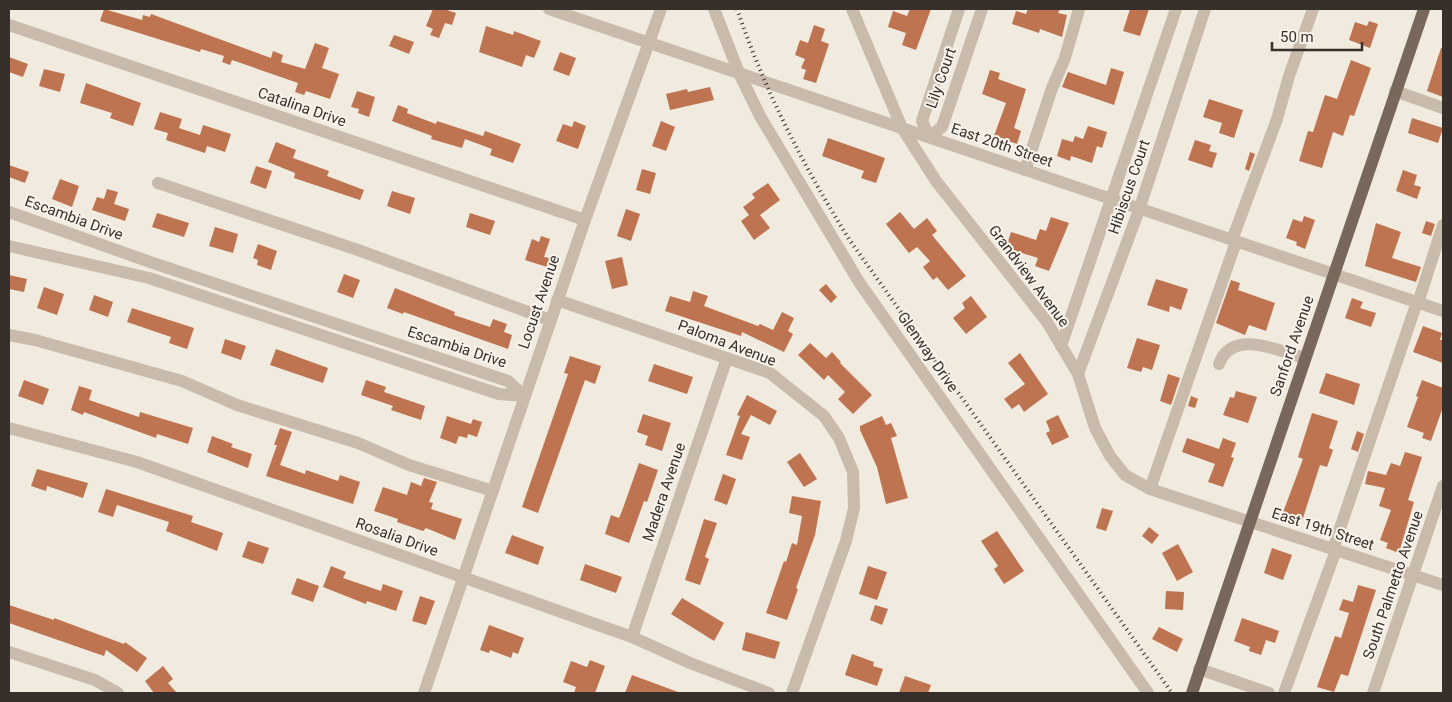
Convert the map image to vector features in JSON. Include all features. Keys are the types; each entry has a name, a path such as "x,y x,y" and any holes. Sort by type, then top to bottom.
{"main road":[{"name":"Sanford Avenue","path":"1192,693 1424,9"}],"street":[{"name":"East 20th Street","path":"550,9 1139,210 1443,311"},
{"name":"Locust Avenue","path":"424,693 550,320 661,9"},
{"name":"Glenway Drive","path":"714,9 739,73 760,116 859,282 1148,693"},
{"name":"Grandview Avenue","path":"852,9 902,128 936,181 1047,322 1078,374 1096,428 1110,456 1125,475 1150,489 1249,522"},
{"name":"Lily Court","path":"960,9 922,121 929,137 942,127 982,9"},
{"path":"1024,170 1052,88 1065,58 1079,9"},
{"name":"Hibiscus Court","path":"1061,346 1176,9"},
{"name":"Hibiscus Court","path":"1078,374 1139,210 1205,9"},
{"path":"1150,489 1313,9"},
{"name":"Catalina Drive","path":"9,25 585,220"},
{"path":"1395,91 1443,108"},
{"path":"158,183 358,250 550,320"},
{"name":"Escambia Drive","path":"9,212 153,263 508,381 524,396"},
{"path":"1284,693 1402,352 1443,225"},
{"name":"Escambia Drive","path":"9,246 149,278 499,394 524,396"},
{"path":"149,278 153,263"},
{"name":"Paloma Avenue","path":"557,300 770,373 824,416 839,438 853,472 854,508 846,541 792,693"},
{"path":"9,335 35,340 182,381 237,405 358,443 409,465 492,491"},
{"path":"1218,364 1222,355 1238,344 1264,346 1305,358"},
{"name":"Madera Avenue","path":"632,637 727,358"},
{"name":"Rosalia Drive","path":"9,428 137,462 632,637 690,663 769,693"},
{"name":"South Palmetto Avenue","path":"1373,693 1443,486"},
{"name":"East 19th Street","path":"1249,522 1443,585"},
{"path":"9,652 95,680 118,693"},
{"path":"1199,669 1269,693"}],"building":[{"path":"104,9 142,20 143,15 150,17 151,14 271,58 273,51 283,55 281,62 305,69 315,43 329,48 322,68 339,74 330,99 306,91 304,95 295,92 298,83 232,60 230,65 222,62 224,56 201,49 200,52 100,21"},
{"path":"433,9 444,9 456,13 452,25 445,23 439,38 430,35 433,29 426,26"},
{"path":"910,9 931,9 916,50 902,45 906,33 888,27 893,11 907,16"},
{"path":"1028,9 1060,9 1058,13 1067,15 1062,37 1040,29 1039,33 1012,24 1016,11 1026,14"},
{"path":"1130,9 1149,9 1140,36 1123,31"},
{"path":"1369,21 1378,24 1370,48 1349,40 1355,22 1367,26"},
{"path":"814,25 825,29 821,41 829,44 816,83 803,79 806,70 801,68 805,59 795,55 800,40 808,43"},
{"path":"486,26 513,35 514,31 541,41 534,58 526,55 522,67 479,52"},
{"path":"394,35 414,42 409,54 389,46"},
{"path":"1441,48 1443,48 1443,97 1427,91"},
{"path":"560,52 576,58 569,76 553,70"},
{"path":"9,57 28,64 23,77 9,72"},
{"path":"1351,60 1371,68 1354,116 1350,115 1343,136 1333,132 1322,168 1299,161 1308,131 1313,132 1325,95 1337,99"},
{"path":"1111,68 1124,72 1114,105 1062,87 1068,72 1106,85"},
{"path":"44,69 65,74 60,92 39,86"},
{"path":"990,70 1000,73 998,79 1026,89 1014,128 1021,131 1017,144 994,136 1006,103 982,94"},
{"path":"86,83 141,103 133,126 110,118 112,113 80,103"},
{"path":"710,87 714,100 670,110 666,94 687,89 688,92"},
{"path":"357,91 375,97 369,117 358,113 359,109 351,107"},
{"path":"1209,99 1243,110 1234,138 1219,133 1222,123 1203,117"},
{"path":"398,105 408,109 407,113 436,124 437,121 483,136 485,131 521,144 513,163 490,155 492,149 465,139 462,148 431,139 432,136 392,121"},
{"path":"160,112 182,119 179,128 200,135 203,125 231,134 225,152 207,146 205,153 166,140 168,133 154,129"},
{"path":"1412,118 1443,128 1438,143 1408,133"},
{"path":"574,121 586,126 578,149 556,141 563,124 572,127"},
{"path":"661,121 675,127 666,151 652,146"},
{"path":"1088,126 1107,132 1102,148 1097,146 1092,163 1071,156 1070,161 1057,156 1062,139 1073,142 1075,136 1083,139"},
{"path":"828,138 885,158 876,183 861,178 864,171 822,156"},
{"path":"1195,140 1211,145 1209,151 1217,153 1212,168 1188,160"},
{"path":"276,142 296,150 293,158 329,171 327,176 364,190 360,200 294,178 295,173 268,162"},
{"path":"1250,152 1255,154 1249,171 1245,169"},
{"path":"9,165 29,172 25,183 9,177"},
{"path":"256,166 272,171 266,189 250,183"},
{"path":"642,169 656,173 650,194 636,190"},
{"path":"1403,170 1417,175 1414,185 1421,187 1417,199 1396,191"},
{"path":"60,179 79,186 72,207 52,199"},
{"path":"768,183 780,200 760,215 770,228 754,240 741,221 749,215 743,207 755,198 752,194"},
{"path":"107,189 118,192 114,204 129,209 125,221 92,210 97,197 104,199"},
{"path":"392,191 415,198 410,214 387,206"},
{"path":"626,209 640,214 631,241 617,236"},
{"path":"900,212 914,229 927,218 937,231 932,235 966,276 948,290 937,277 933,280 923,267 930,261 917,247 909,253 886,224"},
{"path":"157,213 189,223 184,237 152,227"},
{"path":"470,213 495,221 490,235 466,227"},
{"path":"1304,216 1315,220 1305,249 1296,245 1297,242 1286,238 1293,219 1302,222"},
{"path":"1051,217 1069,223 1049,271 1035,266 1038,258 1006,248 1011,232 1036,240 1040,229 1046,231"},
{"path":"1426,221 1435,224 1431,236 1422,233"},
{"path":"1376,223 1401,232 1392,258 1421,267 1416,282 1365,266"},
{"path":"215,227 238,234 233,253 209,246"},
{"path":"541,236 550,239 544,257 550,258 547,267 525,260 532,239 539,242"},
{"path":"258,244 277,251 271,270 257,265 258,260 253,258"},
{"path":"622,257 628,285 612,289 605,261"},
{"path":"344,274 360,280 353,298 337,292"},
{"path":"9,275 27,279 24,292 9,289"},
{"path":"1156,279 1188,289 1181,310 1170,306 1169,312 1147,305"},
{"path":"1231,280 1240,283 1238,290 1275,303 1266,331 1249,325 1245,335 1216,323"},
{"path":"826,284 837,297 831,303 819,290"},
{"path":"44,287 64,294 57,315 37,308"},
{"path":"395,288 455,312 454,315 490,327 493,319 507,324 504,332 512,335 508,349 404,312 403,314 387,308"},
{"path":"693,291 708,296 704,306 758,326 760,324 773,330 782,312 794,318 788,331 793,334 784,352 742,332 741,336 665,311 670,296 690,302"},
{"path":"94,295 113,302 108,317 89,310"},
{"path":"971,296 987,317 966,334 953,318 965,308 962,303"},
{"path":"1352,298 1363,302 1360,308 1376,313 1371,327 1345,318"},
{"path":"132,308 194,328 187,349 169,343 171,337 127,322"},
{"path":"1423,326 1442,333 1440,340 1443,340 1443,363 1413,352"},
{"path":"1137,338 1160,345 1152,370 1143,367 1141,372 1127,368"},
{"path":"225,339 246,346 241,360 221,353"},
{"path":"810,343 826,358 832,352 840,363 872,395 853,414 838,399 845,392 828,375 824,380 798,355"},
{"path":"276,349 328,368 323,383 270,365"},
{"path":"1020,353 1048,394 1024,412 1019,404 1012,409 1004,399 1025,384 1008,363"},
{"path":"570,356 601,366 595,384 585,380 538,513 522,507 568,374 564,373"},
{"path":"654,364 693,377 687,394 648,381"},
{"path":"1326,373 1360,384 1354,405 1319,393"},
{"path":"1168,374 1180,378 1171,405 1160,401"},
{"path":"24,380 49,389 43,405 18,396"},
{"path":"366,380 386,387 384,392 425,406 421,420 391,410 393,406 361,395"},
{"path":"1422,380 1443,388 1443,407 1431,441 1422,438 1424,433 1407,427"},
{"path":"79,386 92,390 89,400 139,417 140,412 193,428 188,444 157,434 156,438 84,412 83,415 71,410"},
{"path":"1236,391 1257,397 1248,423 1223,415 1230,397 1234,398"},
{"path":"747,395 777,411 770,425 751,415 741,434 750,437 742,460 726,455 740,416 737,415"},
{"path":"1191,396 1198,399 1195,408 1188,406"},
{"path":"1312,413 1338,421 1329,448 1333,450 1327,467 1320,465 1302,521 1282,515 1303,459 1298,457"},
{"path":"643,414 671,423 662,451 645,445 648,436 637,432"},
{"path":"1058,415 1069,437 1052,445 1046,433 1050,431 1046,421"},
{"path":"447,416 471,424 473,419 482,422 477,437 468,434 467,438 459,436 456,444 440,438"},
{"path":"882,416 886,425 891,423 897,436 891,438 908,498 886,504 877,467 860,430 860,426"},
{"path":"280,428 292,432 280,465 305,474 306,470 338,481 340,475 360,482 353,504 266,476 277,445 274,445"},
{"path":"1357,431 1364,434 1358,452 1351,449"},
{"path":"212,436 233,444 231,447 252,454 248,468 207,452"},
{"path":"1187,438 1219,449 1223,438 1236,443 1231,457 1234,458 1223,487 1208,482 1215,464 1182,452"},
{"path":"1405,452 1422,457 1408,500 1414,502 1399,553 1386,548 1388,543 1380,540 1391,510 1379,506 1385,488 1365,484 1368,471 1386,475 1391,463 1400,466"},
{"path":"800,453 817,479 804,487 787,462"},
{"path":"639,463 658,470 647,502 644,501 629,543 605,534 611,515 619,518"},
{"path":"37,469 88,483 83,498 47,486 46,491 31,486"},
{"path":"723,474 736,479 727,505 714,500"},
{"path":"424,478 437,482 429,502 433,503 431,509 462,519 455,540 426,528 423,531 397,522 398,519 374,511 383,487 407,495 411,482 421,486"},
{"path":"106,489 193,516 191,522 223,533 217,551 166,531 169,522 117,505 113,517 98,512"},
{"path":"792,496 821,501 815,535 787,620 766,613 792,543 797,545 802,516 789,513"},
{"path":"1102,508 1113,511 1106,531 1096,528"},
{"path":"704,519 717,523 705,557 709,559 700,585 685,580"},
{"path":"1149,527 1159,535 1152,544 1142,536"},
{"path":"997,531 1024,571 1004,584 994,569 998,566 981,541"},
{"path":"512,535 544,547 538,565 505,553"},
{"path":"248,541 269,548 263,564 242,557"},
{"path":"1178,544 1193,572 1177,581 1162,553"},
{"path":"1272,548 1292,555 1283,580 1264,573"},
{"path":"585,564 622,577 616,593 580,580"},
{"path":"331,566 346,572 343,578 381,591 383,584 403,591 396,611 367,601 366,604 323,587"},
{"path":"868,566 887,572 877,600 859,594"},
{"path":"297,578 319,586 313,602 291,594"},
{"path":"1358,585 1376,590 1348,676 1341,674 1334,692 1317,687 1335,636 1341,638 1349,613 1339,610 1343,599 1353,602"},
{"path":"1166,591 1184,592 1183,610 1165,609"},
{"path":"420,596 435,601 426,625 412,621"},
{"path":"682,598 724,623 714,641 671,614"},
{"path":"9,605 54,620 54,618 124,644 125,642 147,658 137,672 106,650 104,656 9,623"},
{"path":"875,605 888,609 882,625 870,620"},
{"path":"1242,618 1279,631 1275,643 1266,640 1261,655 1249,651 1250,647 1234,641"},
{"path":"489,625 524,638 518,654 513,652 511,658 490,650 489,653 480,650"},
{"path":"1159,627 1183,639 1177,652 1152,639"},
{"path":"746,632 780,642 775,659 742,650"},
{"path":"852,654 874,662 873,666 883,669 877,686 845,675"},
{"path":"590,660 605,666 595,693 574,693 576,687 563,682 571,661 587,667"},
{"path":"163,666 173,679 168,683 177,693 154,693 145,681"},
{"path":"632,675 678,692 625,693"},
{"path":"905,676 931,685 928,693 899,693"}],"railway":[{"path":"737,9 760,70 787,128 817,186 851,242 1172,693"}]}
